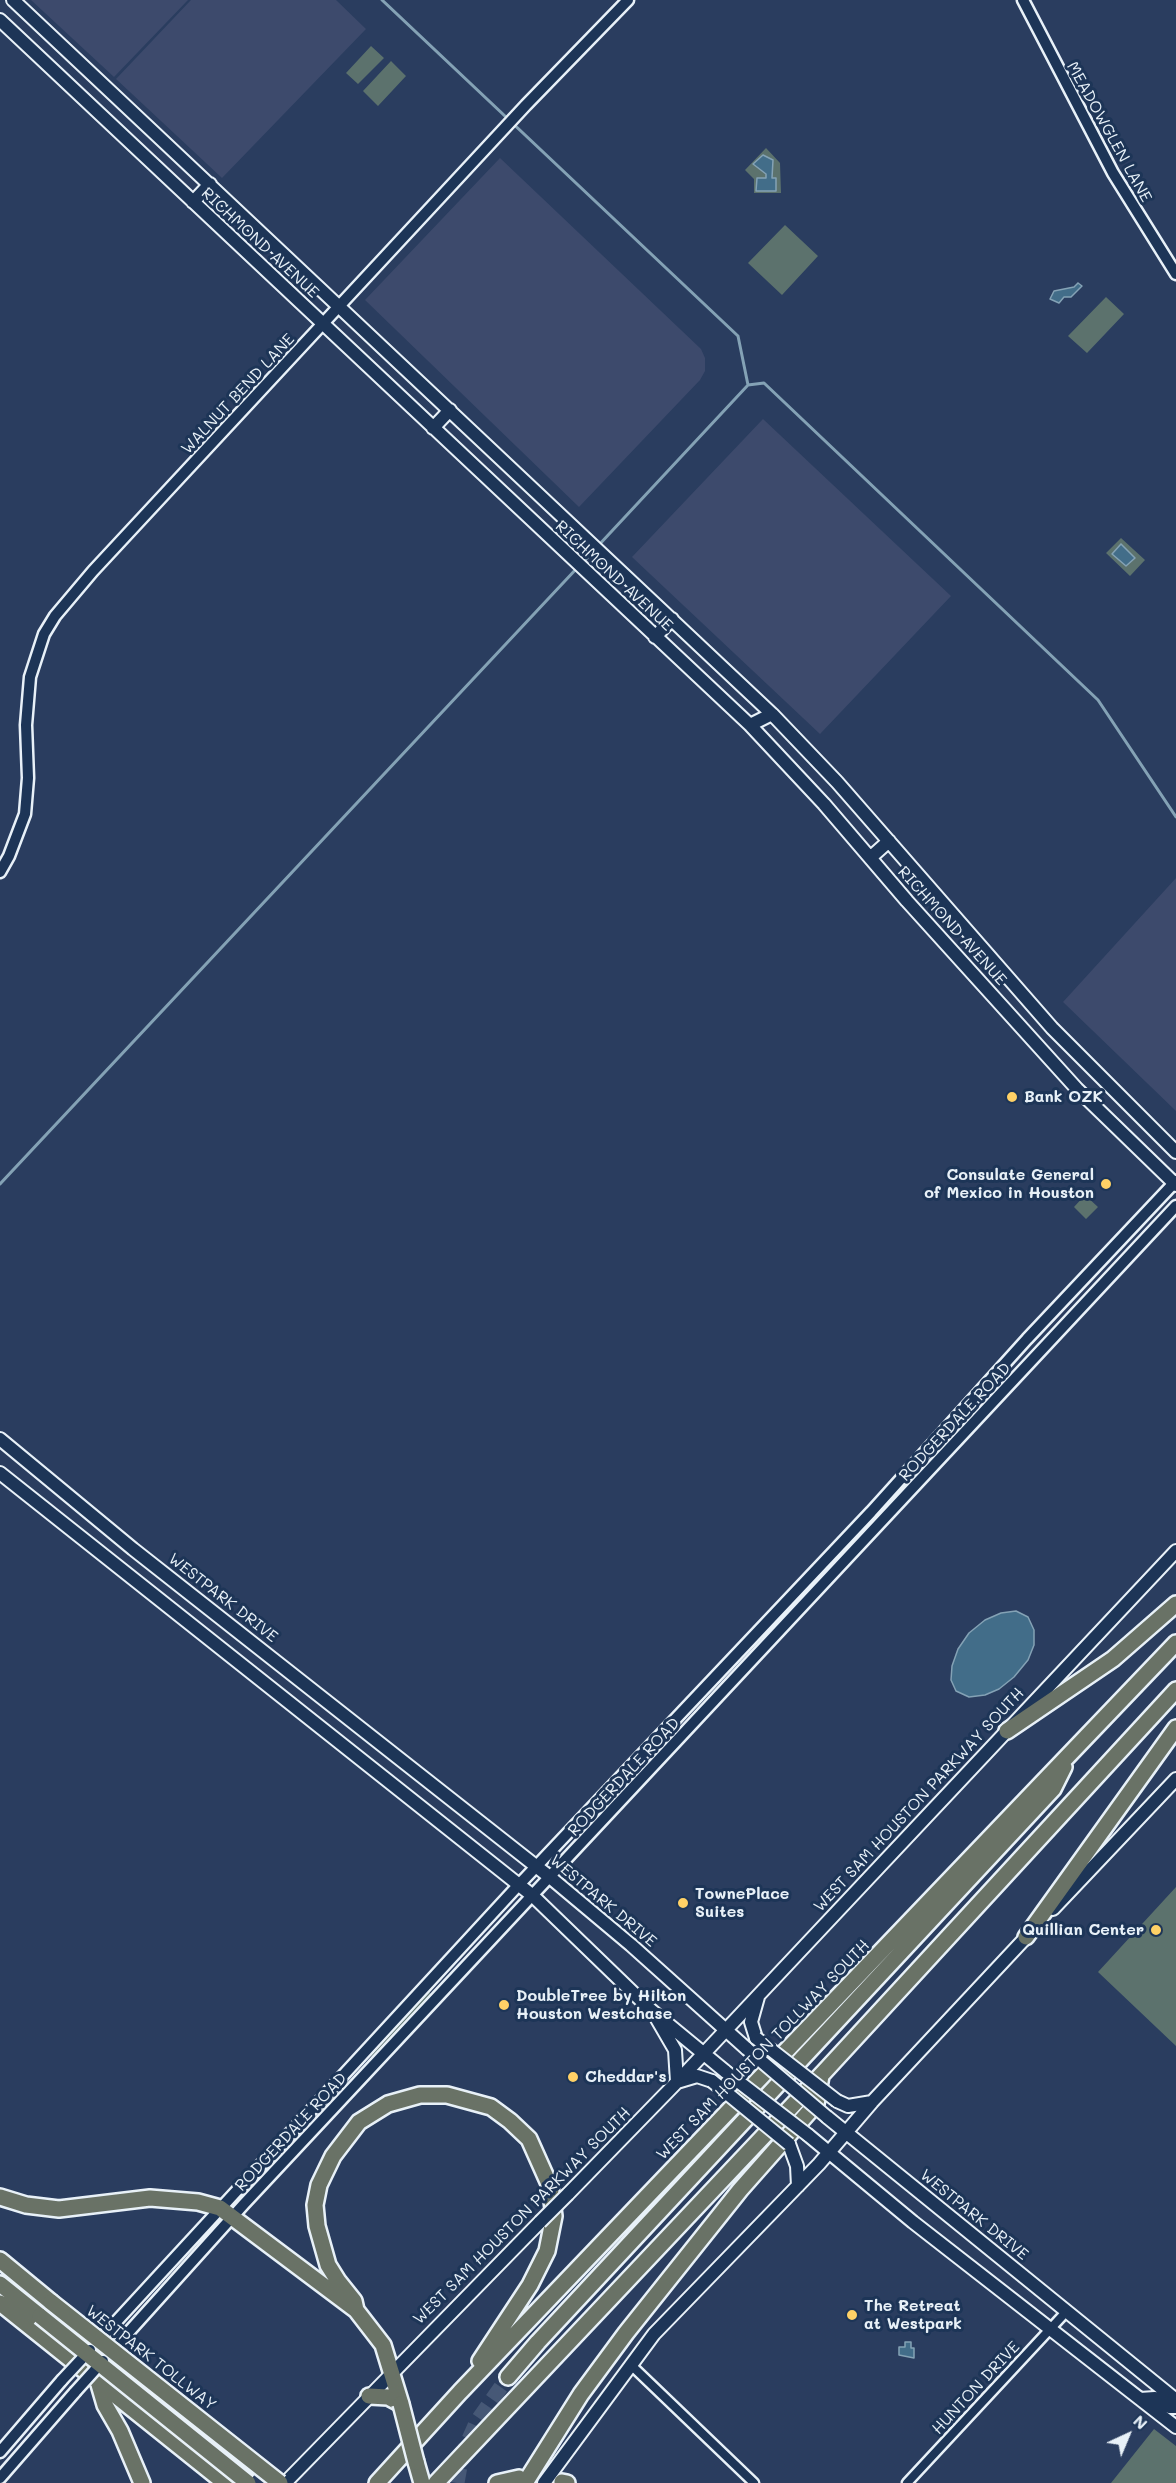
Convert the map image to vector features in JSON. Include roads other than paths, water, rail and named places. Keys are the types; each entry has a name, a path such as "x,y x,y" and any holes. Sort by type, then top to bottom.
{"highway":[{"path":"1007,1731 1113,1659 1176,1604"},
{"name":"WEST SAM HOUSTON TOLLWAY SOUTH","path":"377,2483 460,2392 1176,1643"},
{"path":"436,2483 821,2075 1176,1690"},
{"path":"1026,1937 1176,1728"},
{"path":"508,2377 537,2342 1053,1789 1071,1753"},
{"path":"496,2483 522,2481 626,2333 740,2190 816,2104 821,2075"},
{"path":"356,2310 354,2301 328,2265 321,2244 315,2205 319,2185 333,2156 359,2122 388,2104 420,2095 447,2095 491,2107 529,2139 541,2161 550,2186 554,2216 547,2251 530,2286 460,2392"},
{"path":"0,2197 26,2205 59,2209 150,2198 198,2202 227,2212 356,2310 383,2345 422,2483"},
{"name":"WESTPARK TOLLWAY","path":"0,2260 280,2483"},
{"path":"0,2284 248,2483"},
{"path":"0,2303 225,2483"},
{"path":"98,2381 105,2405 120,2432 142,2483"},
{"path":"369,2396 399,2399"}],"main road":[{"name":"RICHMOND AVENUE","path":"13,0 772,714 889,841 991,960 1094,1073 1176,1152"},
{"name":"RICHMOND AVENUE","path":"0,20 750,725 824,804 1077,1089 1175,1183"},
{"path":"66,82 82,65"},
{"path":"193,202 210,184"},
{"path":"433,428 450,410"},
{"path":"655,638 672,619"},
{"path":"750,725 772,714"},
{"path":"870,858 889,841"},
{"path":"974,974 991,960"},
{"path":"1077,1089 1094,1073"},
{"name":"WESTPARK DRIVE","path":"0,1439 133,1549 551,1878 827,2117 1176,2400"},
{"path":"0,1473 533,1896 652,2011 726,2072 1176,2427"},
{"name":"WEST SAM HOUSTON PARKWAY SOUTH","path":"285,2483 677,2082 1176,1551"},
{"path":"544,2483 654,2334 798,2186 872,2102 1176,1779"},
{"path":"758,1996 752,2022 756,2038 837,2101 848,2106 872,2102"},
{"path":"652,2011 675,2050 677,2082 697,2076 712,2080 789,2144 797,2166 798,2186"},
{"path":"1140,2399 1155,2398 1170,2407 1176,2407"}],"street":[{"name":"WALNUT BEND LANE","path":"0,872 9,856 25,814 28,778 26,725 30,677 44,634 55,616 88,577 522,108 628,0"},
{"name":"MEADOWGLEN LANE","path":"1023,0 1113,173 1176,274"},
{"name":"RODGERDALE ROAD","path":"0,2478 103,2361 328,2090 666,1727 871,1512 1073,1289 1175,1183"},
{"name":"RODGERDALE ROAD","path":"0,2452 90,2350 339,2102 551,1878 1176,1206"},
{"path":"1073,1289 1083,1306"},
{"path":"956,1418 969,1429"},
{"path":"871,1512 882,1522"},
{"path":"764,1624 776,1636"},
{"path":"666,1727 679,1739"},
{"path":"328,2090 339,2102"},
{"name":"HUNTON DRIVE","path":"907,2483 1066,2312"},
{"path":"631,2365 754,2483"},
{"path":"16,2459 15,2451 18,2442 35,2422 47,2398"}],"waterway":[{"path":"382,0 738,336 748,385"},
{"path":"597,547 748,385 764,383 1098,700 1176,817"},
{"path":"583,562 593,552"},
{"path":"0,1184 578,567"}],"tunnel":[{"path":"457,2483 462,2455 477,2421 508,2377"}],"place":[{"name":"Bank OZK","path":"1012,1097"},
{"name":"Consulate General of Mexico in Houston","path":"1106,1184"},
{"name":"TownePlace Suites","path":"683,1903"},
{"name":"Quillian Center","path":"1156,1930"},
{"name":"DoubleTree by Hilton Houston Westchase","path":"504,2005"},
{"name":"Cheddar's","path":"573,2077"},
{"name":"The Retreat at Westpark","path":"852,2315"}]}
